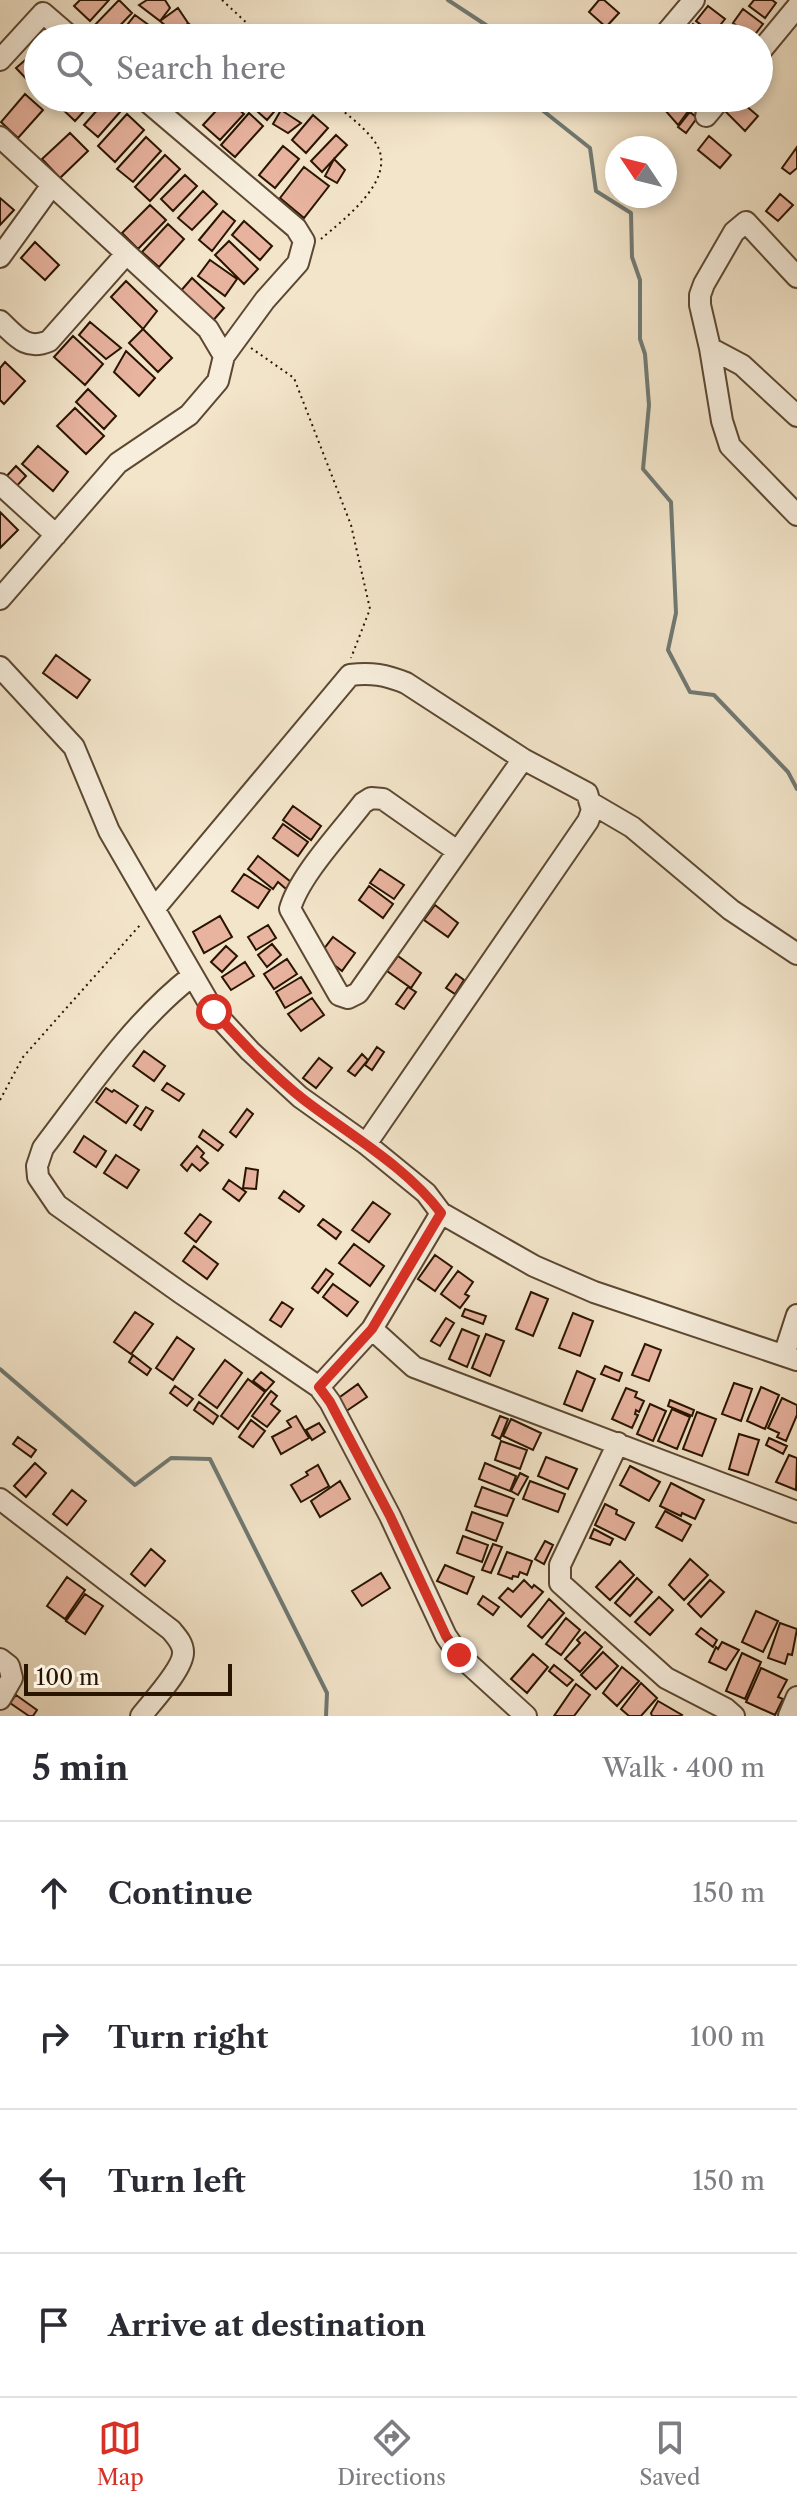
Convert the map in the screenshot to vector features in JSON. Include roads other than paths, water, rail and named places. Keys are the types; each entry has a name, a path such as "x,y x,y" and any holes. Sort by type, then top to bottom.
{"street":[{"path":"674,24 694,0"},
{"path":"773,36 797,7"},
{"path":"33,24 43,13 56,24"},
{"path":"0,60 24,34"},
{"path":"0,599 118,463 189,415 218,381 224,356 302,256 304,241 296,228 159,112"},
{"path":"706,116 709,112"},
{"path":"0,137 208,329 224,356"},
{"path":"0,257 52,185"},
{"path":"794,266 746,222 734,232 700,295 722,421 730,446 797,515"},
{"path":"0,321 28,345 49,341 126,254"},
{"path":"208,329 242,331"},
{"path":"710,348 742,365 797,416"},
{"path":"0,484 56,535"},
{"path":"0,667 74,747 109,831 214,1012 250,1051 300,1097 366,1144 426,1193 441,1213 534,1266 594,1292 791,1358 797,1315"},
{"path":"155,908 350,675 367,672 406,683 523,759 587,793 591,803 588,821 366,1144"},
{"path":"457,851 383,799 371,798 363,803 295,893 290,909 339,995 348,998 358,993 523,759"},
{"path":"591,803 632,827 731,910 797,954"},
{"path":"192,976 161,1000 140,1022 43,1148 37,1166 38,1177 57,1205 319,1387 330,1402 390,1516 446,1636 459,1655 526,1716"},
{"path":"319,1387 372,1329 441,1213"},
{"path":"372,1329 414,1367 797,1512"},
{"path":"618,1443 560,1565 560,1583 666,1678 734,1716"},
{"path":"0,1499 171,1630 179,1640 183,1653 180,1664 141,1716"},
{"path":"0,1659 9,1666 12,1678 0,1699"},
{"path":"789,1716 797,1697"}],"waterway":[{"path":"448,0 484,24"},
{"path":"545,112 590,148 596,191 631,213 632,257 640,280 640,339 645,354 649,405 643,469 671,502 676,613 668,650 690,692 714,695 788,772 797,789"},
{"path":"0,1369 135,1485 171,1458 210,1459 327,1693 326,1716"}]}
